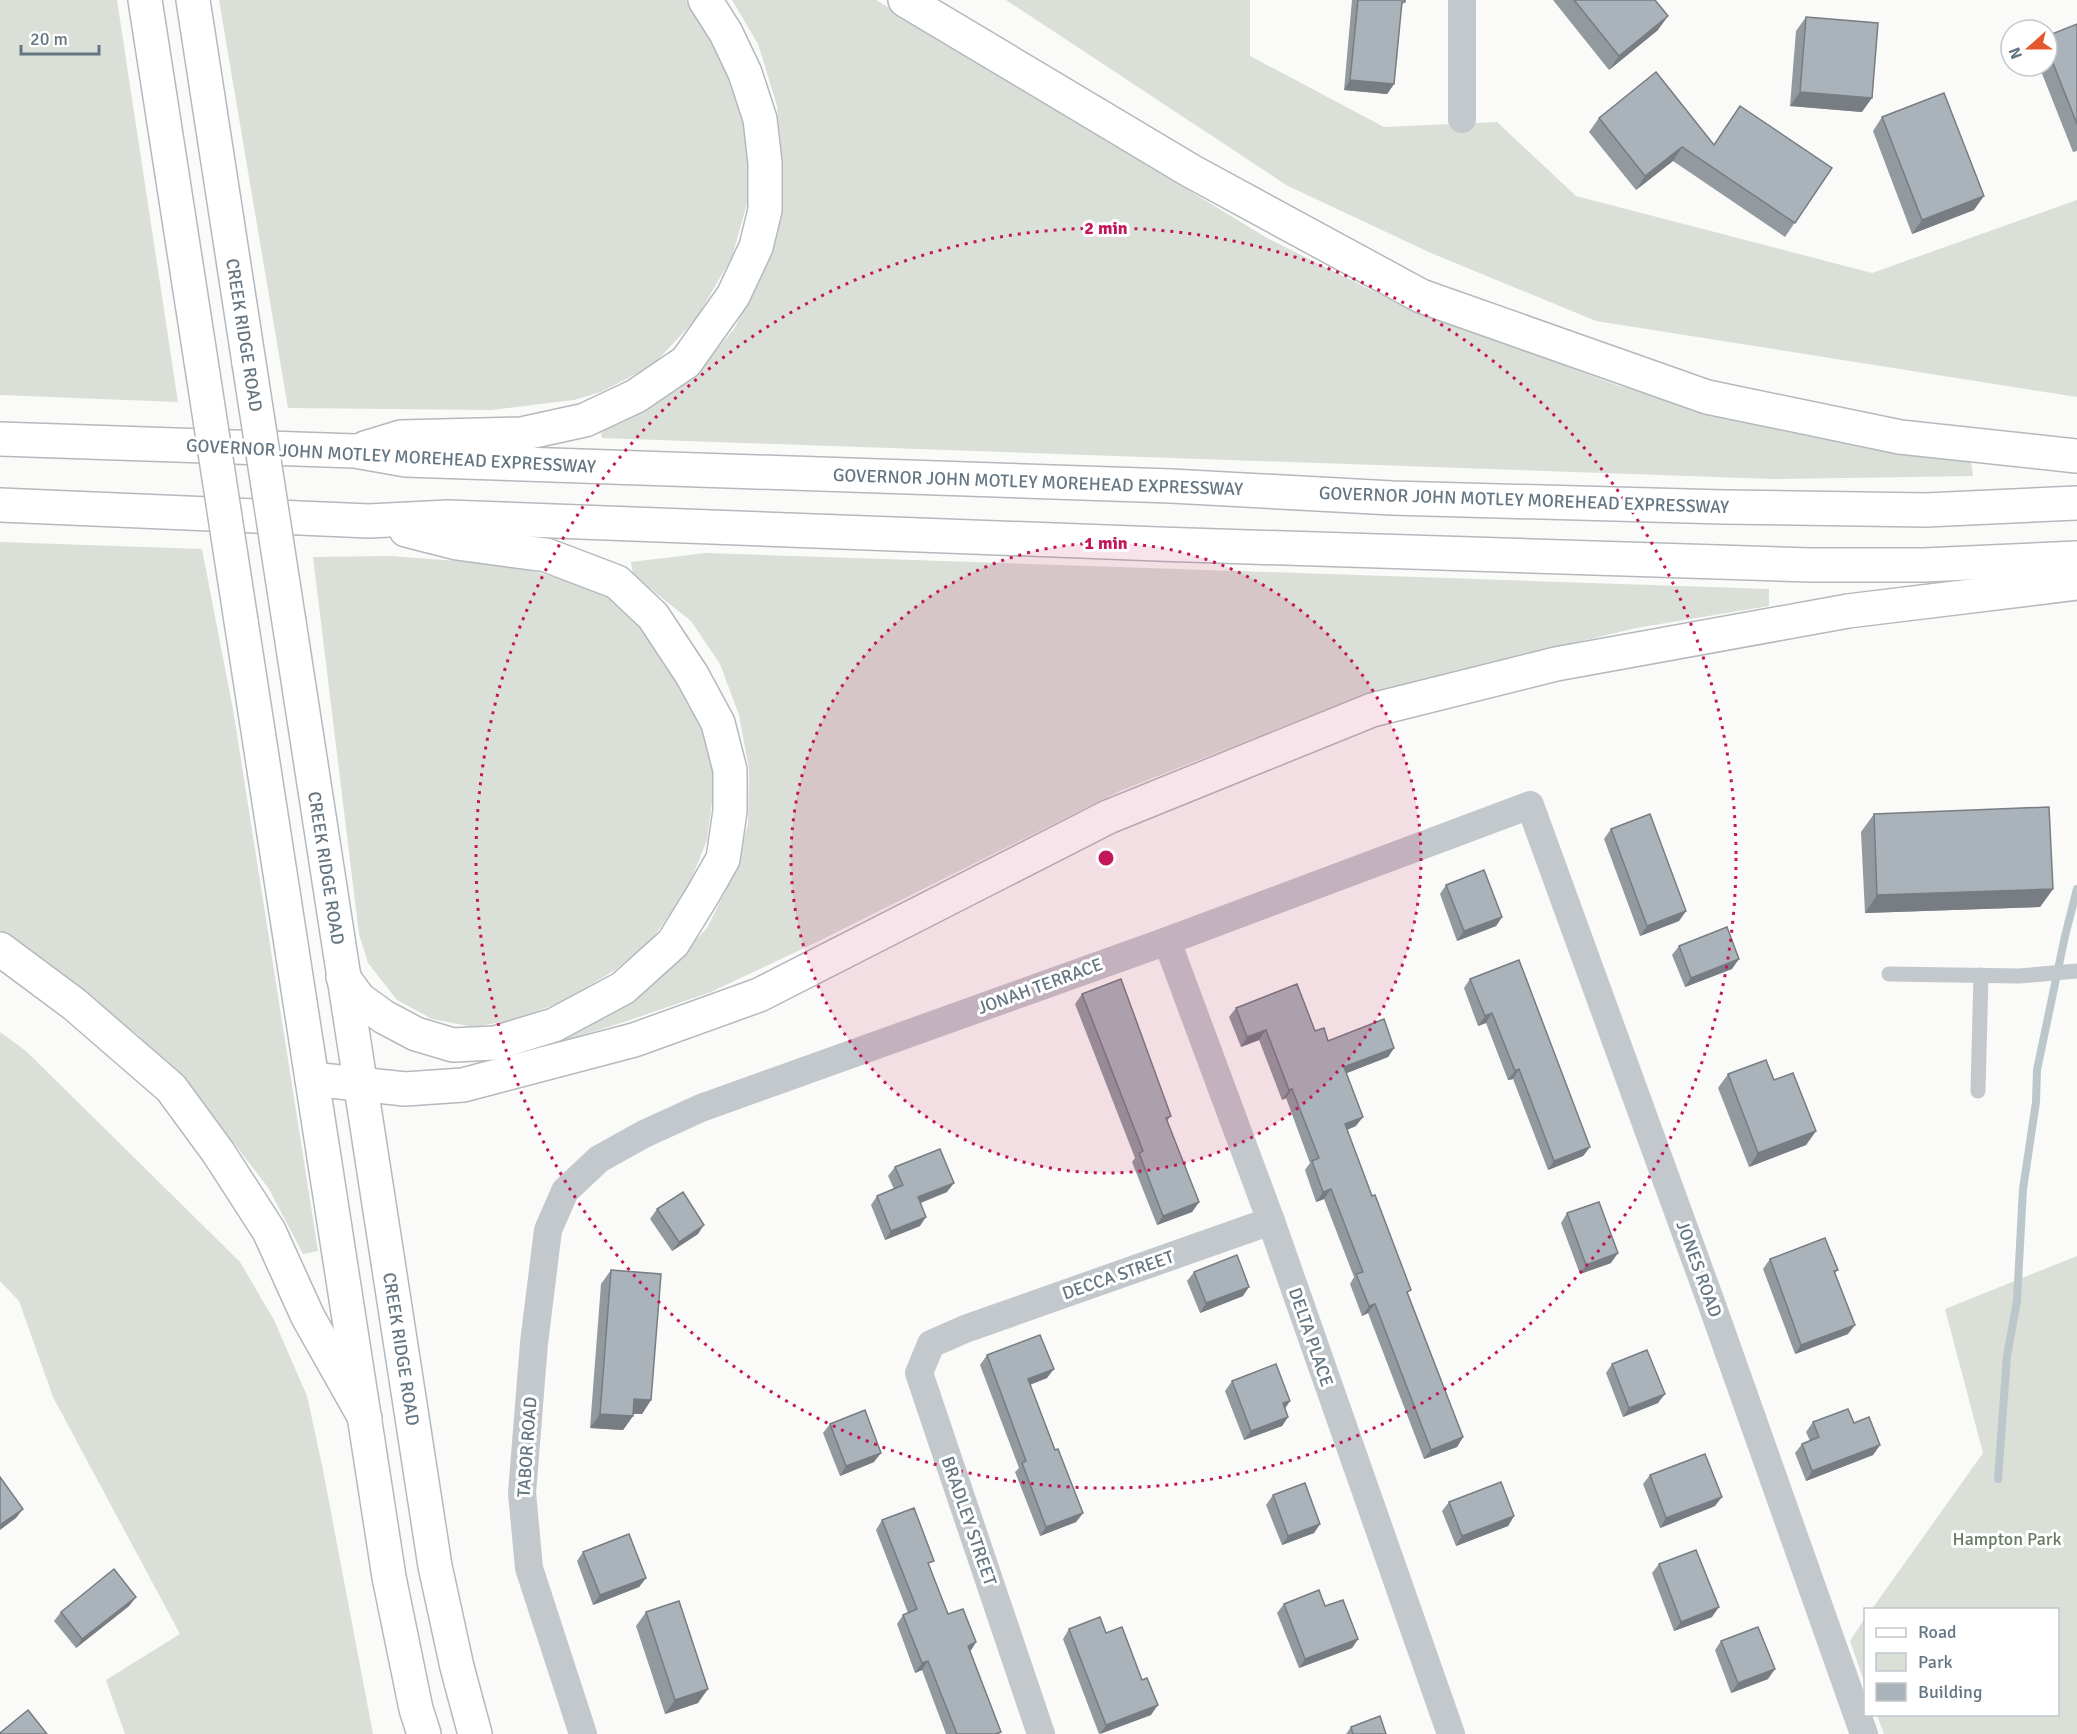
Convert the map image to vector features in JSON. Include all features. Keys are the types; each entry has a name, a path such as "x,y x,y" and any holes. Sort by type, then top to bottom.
{"main road":[{"path":"145,0 389,1577 416,1709 424,1734"},
{"name":"CREEK RIDGE ROAD","path":"193,0 435,1566 457,1667 475,1734"},
{"path":"355,451 401,437 520,435 585,420 636,396 686,362 734,296 756,247 765,210 765,163 760,119 745,73 726,33 705,0"},
{"path":"905,0 1191,171 1421,296 1707,397 1900,437 2077,456"},
{"name":"GOVERNOR JOHN MOTLEY MOREHEAD EXPRESSWAY","path":"0,439 355,451 406,460 1171,486 1392,498 1926,510 2077,503"},
{"path":"0,505 369,521 448,517 1811,565 1924,565 2077,558"},
{"path":"343,977 359,999 384,1017 416,1034 453,1045 495,1043 554,1025 623,988 673,943 723,859 730,811 730,770 718,723 692,675 653,616 617,582 546,555 457,543 369,521"},
{"path":"312,1079 405,1089 463,1085 634,1040 759,995 1108,817 1372,710 1556,664 1848,611 2077,583"},
{"path":"0,950 74,1004 171,1088 218,1152 268,1231 308,1317 365,1418"}],"street":[{"path":"1462,0 1462,119"},
{"name":"JONAH TERRACE","path":"565,1191 599,1159 644,1134 701,1108 1167,941 1530,805"},
{"name":"JONES ROAD","path":"1530,805 1720,1327 1864,1734"},
{"name":"DELTA PLACE","path":"1167,941 1271,1221 1451,1734"},
{"name":"TABOR ROAD","path":"565,1191 548,1230 534,1343 522,1493 530,1568 583,1734"},
{"name":"DECCA STREET","path":"965,1329 1271,1221"},
{"name":"BRADLEY STREET","path":"965,1329 932,1344 919,1373 1041,1734"}],"lane":[{"path":"1889,974 2019,976 2077,971"},
{"path":"1978,1091 1980,975"}],"green space":[{"path":"0,0 117,0 178,402 0,395"},
{"path":"219,0 686,0 730,75 748,140 748,200 732,257 696,319 653,365 601,392 574,400 491,410 288,408"},
{"path":"732,0 876,0 1267,238 1399,304 1619,386 1774,426 1971,461 1973,476 1774,479 602,438 600,427 696,374 734,329 762,276 781,220 783,168 777,106 758,44"},
{"path":"1006,0 1250,0 1250,56 1384,127 1497,122 1576,196 1872,273 2077,200 2077,397 1596,321 1431,253 1288,186"},
{"path":"0,542 202,549 234,715 318,1251 303,1254 269,1189 211,1113 138,1035 0,933"},
{"path":"706,553 1769,589 1769,606 1636,628 1479,666 1310,716 1120,791 817,942 711,992 525,1053 522,1047 668,969 707,928 731,880 748,824 749,769 739,715 720,664 691,621 633,575 631,562"},
{"path":"391,556 510,565 576,583 610,598 643,626 672,658 709,743 714,787 707,840 687,890 653,938 615,970 564,1001 513,1020 473,1027 432,1019 397,1000 368,963 359,934 313,557"},
{"path":"0,1032 26,1051 240,1262 274,1320 307,1396 373,1734 125,1734 106,1680 180,1634 53,1397 19,1301 0,1281"},
{"name":"Hampton Park","path":"2077,1256 2077,1734 1884,1734 1877,1716 2059,1716 2059,1608 1873,1608 1983,1453 1945,1309"},
{"path":"1864,1620 1864,1681 1850,1641"}],"building":[{"path":"1358,0 1405,0 1402,2 1394,84 1350,80"},
{"path":"1574,0 1655,0 1668,16 1619,56"},
{"path":"1806,17 1878,23 1872,98 1800,92"},
{"path":"2077,24 2077,124 2059,78 2059,31"},
{"path":"1656,72 1714,145 1740,106 1832,168 1795,223 1682,147 1645,176 1599,118"},
{"path":"1944,93 1984,196 1922,220 1882,117"},
{"path":"2049,807 2053,889 1877,895 1874,814"},
{"path":"1650,814 1686,911 1647,926 1611,829"},
{"path":"1484,870 1502,917 1464,931 1446,885"},
{"path":"1727,927 1739,959 1691,978 1679,946"},
{"path":"1519,960 1590,1147 1554,1161 1519,1069 1515,1071 1492,1013 1485,1016 1470,979"},
{"path":"1121,979 1171,1116 1166,1118 1199,1202 1163,1216 1139,1153 1143,1151 1082,994"},
{"path":"1297,984 1315,1031 1324,1028 1328,1041 1384,1019 1394,1048 1344,1067 1363,1117 1345,1124 1411,1290 1407,1292 1463,1437 1431,1450 1375,1304 1369,1306 1356,1274 1363,1272 1331,1189 1323,1192 1312,1161 1319,1158 1266,1030 1247,1037 1236,1008"},
{"path":"1766,1060 1774,1080 1793,1073 1816,1131 1758,1153 1728,1074"},
{"path":"940,1149 954,1183 918,1197 926,1217 891,1231 877,1196 903,1185 895,1167"},
{"path":"683,1192 704,1225 679,1242 657,1209"},
{"path":"1599,1202 1618,1253 1586,1265 1567,1213"},
{"path":"1825,1238 1838,1270 1834,1271 1855,1325 1801,1345 1770,1259"},
{"path":"1237,1255 1249,1287 1206,1303 1194,1272"},
{"path":"611,1270 661,1274 651,1400 634,1399 633,1416 600,1414"},
{"path":"1040,1335 1054,1369 1028,1379 1055,1450 1058,1449 1083,1513 1046,1527 1022,1463 1026,1461 987,1355"},
{"path":"1647,1350 1665,1394 1629,1408 1612,1364"},
{"path":"1276,1364 1290,1401 1283,1403 1288,1417 1251,1431 1232,1381"},
{"path":"1848,1409 1854,1423 1869,1417 1880,1445 1812,1471 1802,1444 1819,1437 1813,1422"},
{"path":"865,1410 881,1453 846,1466 830,1424"},
{"path":"1705,1454 1722,1497 1666,1518 1650,1475"},
{"path":"0,1477 23,1509 0,1525"},
{"path":"1501,1482 1514,1516 1462,1536 1449,1502"},
{"path":"1305,1483 1320,1524 1288,1536 1273,1495"},
{"path":"914,1508 934,1561 928,1563 948,1614 963,1609 976,1642 968,1646 1001,1732 957,1734 928,1661 922,1663 903,1615 917,1609 882,1520"},
{"path":"629,1534 646,1578 600,1595 583,1552"},
{"path":"1696,1550 1719,1607 1681,1622 1659,1564"},
{"path":"114,1569 136,1597 82,1639 61,1612"},
{"path":"1319,1590 1325,1606 1343,1600 1358,1639 1305,1659 1284,1604"},
{"path":"679,1601 708,1689 675,1700 646,1612"},
{"path":"1100,1617 1106,1633 1122,1627 1142,1680 1147,1678 1158,1705 1106,1725 1069,1629"},
{"path":"1758,1627 1775,1669 1738,1683 1721,1641"},
{"path":"28,1710 47,1734 0,1734 0,1733"},
{"path":"1380,1716 1386,1734 1353,1734 1351,1727"}],"waterway":[{"path":"1998,1479 2007,1356 2017,1301 2023,1189 2036,1102 2037,1070 2077,889"}]}
